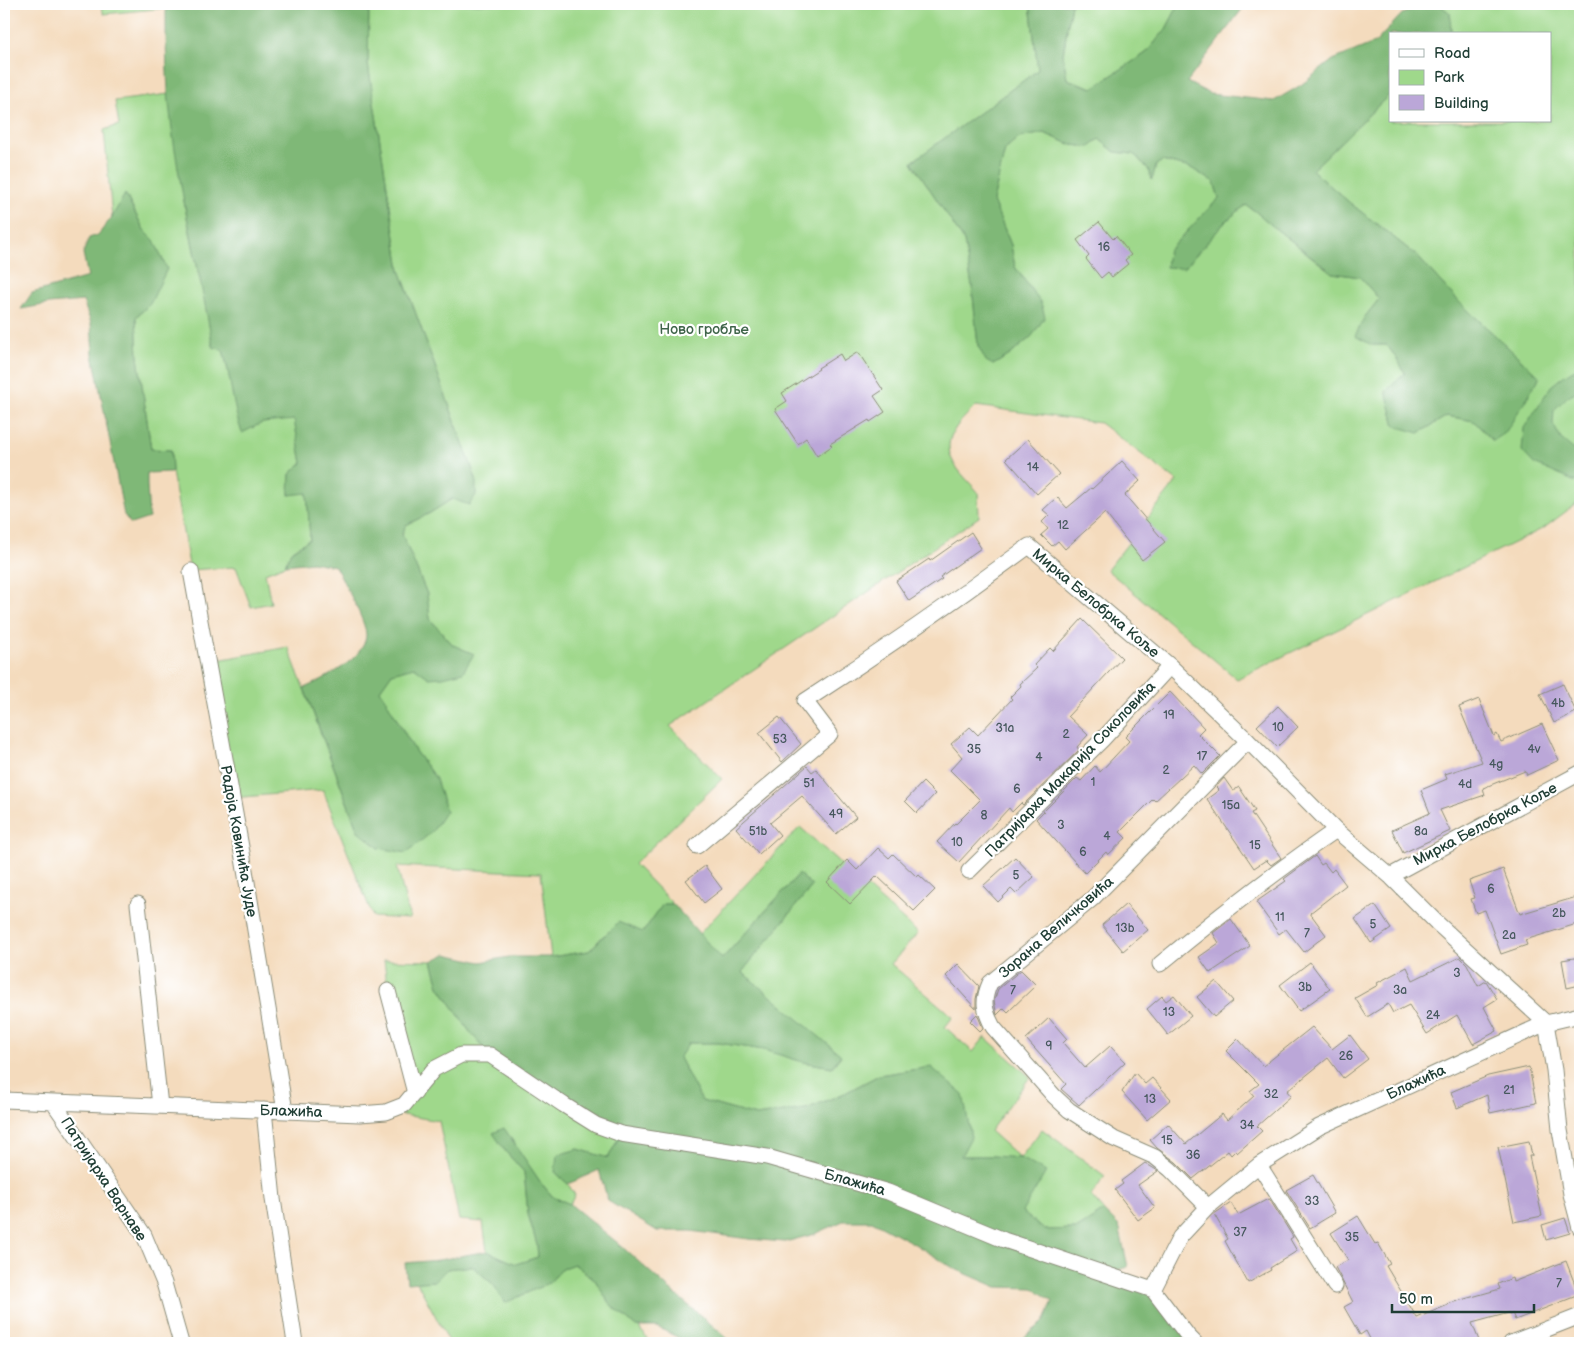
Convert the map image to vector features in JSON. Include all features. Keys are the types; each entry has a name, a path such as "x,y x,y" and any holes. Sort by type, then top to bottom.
{"street":[{"name":"Мирка Белобрка Коље","path":"697,846 830,734 805,701 960,597 1029,546 1170,666 1336,830 1390,876 1437,923 1546,1024"},
{"name":"Радоја Ковинића Јуде","path":"191,571 243,858 285,1111"},
{"name":"Патријарха Макарија Соколовића","path":"969,871 1102,740 1170,666"},
{"name":"Зорана Величковића","path":"1208,1207 1170,1169 1155,1157 1114,1139 1076,1115 1054,1096 993,1027 986,1013 985,996 990,983 1092,899 1248,741"},
{"name":"Мирка Белобрка Коље","path":"1390,876 1580,773"},
{"path":"1160,964 1213,920 1276,872 1336,830"},
{"path":"138,904 160,1106"},
{"path":"388,991 415,1093"},
{"name":"Блажића","path":"4,1100 360,1114 386,1112 404,1106 434,1069 462,1055 490,1055 596,1125 621,1134 767,1157 888,1192 1004,1240 1153,1290 1180,1237 1208,1207 1259,1165 1319,1127 1546,1024 1580,1016"},
{"path":"1546,1024 1554,1070 1560,1130 1571,1194 1580,1228"},
{"name":"Патријарха Варнаве","path":"53,1102 144,1235 164,1282 181,1343"},
{"path":"264,1110 273,1199 295,1343"},
{"path":"1259,1165 1335,1286"},
{"path":"1153,1290 1195,1343"},
{"path":"1511,1343 1580,1316"}],"green space":[{"path":"100,4 166,4 166,8 104,14"},
{"path":"166,4 369,4 368,64 400,270 476,479 476,495 469,505 452,499 406,525 402,534 427,594 430,619 453,645 474,654 463,672 429,678 414,667 392,673 380,690 415,751 436,779 446,811 432,832 406,853 379,848 358,831 304,688 321,680 351,660 364,645 365,630 363,621 335,566 312,562 285,565 291,551 310,539 307,493 289,495 290,474 302,463 294,420 262,423 242,433 223,350 213,347 177,164 167,78"},
{"name":"Ново гробље","path":"369,4 1030,4 1038,70 912,162 964,241 972,286 978,346 993,365 1010,355 1032,336 1028,284 1015,267 1011,245 993,201 1005,150 1019,138 1044,133 1072,145 1090,147 1099,139 1115,152 1136,156 1148,169 1152,179 1156,165 1162,161 1191,168 1214,182 1219,198 1168,251 1184,268 1227,220 1246,205 1332,273 1360,277 1379,299 1364,318 1372,345 1387,345 1405,373 1419,433 1447,416 1474,421 1493,441 1540,377 1460,303 1416,255 1350,203 1312,170 1389,95 1389,122 1552,122 1552,32 1451,32 1450,13 1440,5 1427,6 1427,4 1580,4 1580,501 1544,528 1237,679 1107,570 1177,481 1100,423 976,406 957,426 951,436 949,445 953,462 978,492 979,517 670,726 722,779 634,864 673,904 663,904 643,932 604,935 589,951 551,957 541,873 397,866 410,919 373,917 323,790 232,798 207,662 288,647 358,831 436,779 415,751 380,690 392,673 414,666 473,654 453,645 430,619 427,594 402,534 406,525 452,499 476,479 400,270 368,64"},
{"path":"1030,4 1071,4 1063,55 1067,79 1092,88 1146,53 1166,29 1179,4 1246,4 1187,82 1210,94 1274,101 1301,85 1333,60 1376,42 1402,14 1419,7 1440,5 1450,13 1451,32 1389,32 1389,95 1312,170 1350,203 1416,255 1460,303 1540,377 1505,433 1493,441 1474,421 1447,416 1419,433 1395,426 1386,391 1405,373 1387,345 1372,345 1355,336 1364,318 1379,299 1360,277 1333,273 1246,205 1227,220 1184,268 1166,267 1168,251 1219,198 1214,182 1191,168 1162,161 1156,165 1152,180 1148,169 1136,156 1115,152 1099,139 1090,147 1072,145 1044,133 1019,138 1005,150 993,201 1011,245 1015,267 1041,303 1045,317 1032,336 1010,355 993,365 986,361 978,346 972,286 964,241 912,162 1038,70"},
{"path":"1071,4 1179,4 1166,29 1146,53 1093,88 1067,79 1063,55"},
{"path":"169,94 185,208 213,347 223,349 242,432 262,423 294,419 302,463 290,474 289,495 307,492 310,539 291,551 285,565 265,573 271,603 251,607 236,567 190,570 172,472 171,450 151,449 138,357 136,317 150,304 154,240 144,230 126,195 112,217 104,130 119,125 115,101"},
{"path":"125,194 144,230 154,240 167,269 150,304 136,317 138,357 151,449 171,450 172,472 147,473 149,518 131,524 124,515 93,354 91,323 83,301 21,309 32,293 88,277 83,253 89,238 98,235 112,217"},
{"path":"1580,366 1580,389 1567,397 1554,410 1553,424 1561,439 1580,455 1580,482 1573,481 1534,464 1522,451 1524,428 1551,386"},
{"path":"800,827 918,933 891,964 953,1017 945,1027 973,1052 985,1037 1030,1077 990,1131 1020,1158 1042,1129 1105,1176 1091,1196 1104,1211 1076,1229 1045,1230 1022,1213 994,1156 961,1156 931,1067 879,1075 845,1093 806,1109 756,1116 702,1101 679,1058 688,1043 719,1043 764,1050 803,1062 832,1067 841,1056 742,972 812,886 799,874 722,959 699,934"},
{"path":"799,874 812,886 742,972 841,1055 832,1067 803,1062 764,1050 719,1043 689,1043 679,1058 702,1101 756,1116 806,1109 845,1093 879,1075 931,1067 963,1094 971,1137 961,1156 1020,1158 1046,1172 1022,1212 1045,1230 1076,1229 1104,1211 1119,1226 1128,1267 1104,1273 1153,1290 1195,1343 1005,1343 1022,1339 1044,1322 1053,1301 1033,1288 997,1287 955,1269 872,1221 843,1221 815,1234 785,1242 691,1231 657,1231 608,1201 599,1170 568,1184 555,1172 557,1155 578,1149 608,1158 621,1134 490,1055 470,1032 439,986 432,961 446,954 481,962 509,957 551,957 589,951 618,922 643,932 663,904 673,904 722,959"},
{"path":"384,960 432,961 439,986 470,1032 490,1055 621,1134 608,1158 578,1149 555,1172 568,1184 575,1195 570,1204 553,1197 541,1183 504,1129 494,1133 506,1152 524,1172 528,1214 537,1245 538,1257 516,1264 487,1251 483,1222 459,1220 439,1121 386,1112 415,1093 388,991"},
{"path":"504,1128 541,1183 553,1197 570,1204 733,1343 687,1343 657,1327 636,1327 609,1303 595,1280 574,1264 563,1268 549,1283 505,1303 493,1284 472,1266 447,1269 435,1281 407,1283 405,1263 439,1260 487,1251 516,1264 538,1257 537,1245 528,1214 524,1172 506,1152 493,1133"},
{"path":"574,1264 595,1280 609,1303 636,1327 640,1327 649,1343 450,1343 417,1282 435,1281 447,1269 472,1266 493,1284 549,1283 563,1268"}],"building":[{"path":"1099,222 1113,239 1116,236 1131,255 1125,260 1128,264 1112,277 1108,272 1101,278 1086,259 1089,256 1077,240"},
{"path":"858,352 883,390 874,396 885,412 830,444 832,446 817,456 806,438 798,444 775,409 787,401 782,393 818,368 840,354 844,361"},
{"path":"1028,439 1059,474 1037,494 1006,459"},
{"path":"1122,461 1140,481 1125,495 1165,542 1142,560 1105,513 1065,549 1058,541 1052,546 1041,535 1048,529 1042,522 1049,515 1043,510 1057,497 1067,508 1092,489"},
{"path":"971,532 981,548 940,577 942,579 909,601 896,581 929,559 930,561"},
{"path":"1082,619 1122,658 1068,716 1088,735 1077,747 1079,750 1023,805 1021,803 1012,812 1009,808 959,862 937,842 980,800 950,770 962,757 951,744 970,727 978,735 1012,699 1010,697 1021,686 1020,684 1037,668 1034,665 1050,648 1053,651"},
{"path":"1563,684 1576,712 1554,723 1540,694"},
{"path":"1170,692 1204,728 1198,734 1220,756 1202,774 1194,765 1155,801 1153,799 1120,832 1126,838 1108,855 1106,852 1085,873 1036,819 1077,778 1081,781 1095,766 1100,772 1129,741 1125,737"},
{"path":"1479,699 1494,736 1497,734 1501,742 1542,724 1559,760 1527,775 1525,771 1483,788 1485,795 1440,810 1450,831 1403,853 1392,830 1430,813 1421,790 1447,779 1445,774 1482,762 1459,707"},
{"path":"1278,706 1298,727 1277,747 1257,726"},
{"path":"779,717 801,744 782,762 759,733"},
{"path":"807,766 812,772 816,769 856,817 836,834 802,796 770,823 780,835 759,854 736,828"},
{"path":"1224,778 1233,791 1239,787 1255,811 1251,813 1281,858 1271,865 1266,860 1254,868 1207,799 1219,790 1216,787"},
{"path":"923,782 935,794 917,813 905,801"},
{"path":"878,848 889,858 893,854 917,877 919,875 935,890 914,911 877,876 850,904 827,882 847,860 857,870"},
{"path":"1315,856 1321,865 1324,863 1331,872 1334,869 1346,885 1310,913 1326,935 1304,952 1286,929 1279,934 1256,902 1286,881 1284,879"},
{"path":"1015,857 1034,877 1016,894 1011,889 998,902 983,886"},
{"path":"705,866 722,889 704,903 686,880"},
{"path":"1503,869 1520,914 1580,896 1580,923 1525,940 1527,945 1501,954 1485,910 1476,913 1471,899 1475,898 1469,881"},
{"path":"1126,904 1148,930 1123,951 1102,925"},
{"path":"1375,905 1391,929 1371,943 1355,919"},
{"path":"1231,919 1250,946 1210,973 1199,957 1219,943 1213,933"},
{"path":"1460,957 1467,964 1478,986 1486,981 1497,999 1484,1007 1497,1031 1473,1044 1457,1015 1427,1034 1409,1005 1393,1013 1388,1004 1367,1017 1355,998 1378,985 1377,983 1407,967 1413,980"},
{"path":"1580,957 1580,985 1567,988 1562,960"},
{"path":"1310,962 1330,989 1299,1011 1280,985"},
{"path":"958,964 979,986 976,1009 946,976"},
{"path":"1021,970 1036,985 1008,1012 1004,1008 997,1015 994,1001 998,989"},
{"path":"1216,981 1233,1001 1214,1017 1197,997"},
{"path":"1174,995 1191,1016 1168,1035 1147,1009 1162,996 1166,1001"},
{"path":"977,1014 983,1028 980,1031 970,1021"},
{"path":"1049,1018 1067,1039 1063,1043 1085,1068 1110,1046 1125,1062 1079,1105 1061,1089 1066,1084 1026,1039"},
{"path":"1312,1027 1332,1049 1350,1035 1368,1059 1343,1078 1328,1058 1287,1091 1291,1096 1257,1126 1262,1131 1237,1153 1235,1151 1231,1155 1228,1151 1193,1179 1150,1140 1168,1124 1186,1144 1222,1114 1227,1120 1254,1096 1250,1091 1259,1084 1226,1051 1238,1039 1263,1066"},
{"path":"1529,1067 1536,1103 1490,1113 1487,1095 1457,1108 1451,1092 1488,1076"},
{"path":"1135,1073 1145,1084 1152,1078 1171,1099 1147,1120 1122,1092"},
{"path":"1529,1141 1532,1156 1529,1156 1542,1216 1514,1222 1498,1147"},
{"path":"1145,1163 1158,1171 1138,1185 1155,1208 1138,1220 1115,1190 1123,1184 1121,1181"},
{"path":"1313,1175 1335,1213 1310,1228 1286,1190"},
{"path":"1268,1199 1293,1237 1290,1239 1297,1251 1270,1268 1271,1270 1248,1283 1225,1241 1228,1239 1214,1214 1231,1203 1238,1215"},
{"path":"1358,1216 1375,1244 1378,1243 1390,1264 1386,1266 1417,1318 1447,1304 1500,1289 1498,1284 1512,1278 1513,1282 1566,1261 1579,1295 1515,1320 1512,1313 1509,1313 1472,1323 1480,1343 1372,1343 1366,1331 1360,1335 1344,1307 1353,1302 1335,1267 1348,1260 1331,1233"},
{"path":"1565,1218 1570,1233 1546,1240 1542,1225"}]}
